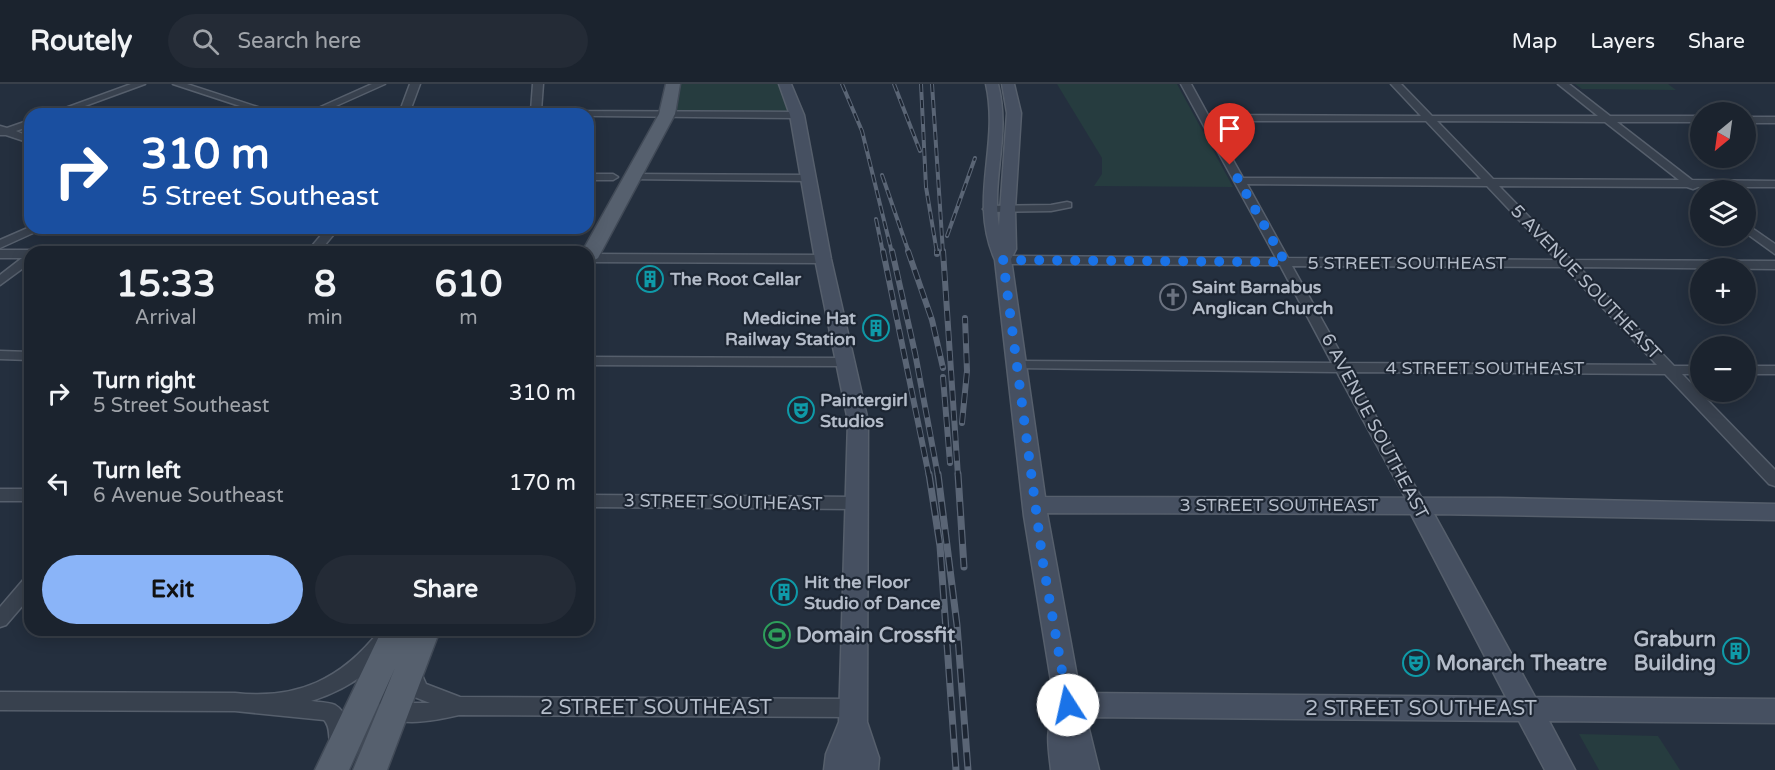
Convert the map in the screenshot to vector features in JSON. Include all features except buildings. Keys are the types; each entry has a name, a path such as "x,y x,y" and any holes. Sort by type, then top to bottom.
{"main road":[{"path":"594,216 613,177 658,114 659,84"},
{"path":"594,247 631,177 673,84"},
{"path":"335,762 382,665 413,636"},
{"path":"370,770 394,712 413,636"}],"street":[{"path":"71,108 140,84"},
{"path":"178,84 255,108"},
{"path":"323,108 381,84"},
{"path":"406,108 415,84"},
{"path":"536,108 538,84"},
{"path":"785,84 797,115 823,259 858,421 853,715 864,758 863,770"},
{"path":"992,84 998,112 989,209 996,249 1003,260 1035,505 1068,705 1084,770"},
{"path":"1003,260 1008,249 1007,209 1014,113 1008,84"},
{"name":"6 AVENUE SOUTHEAST","path":"1186,84 1343,368 1560,770"},
{"name":"5 AVENUE SOUTHEAST","path":"1396,84 1775,480"},
{"path":"1563,84 1690,183"},
{"path":"594,114 797,115"},
{"path":"1204,117 1690,119"},
{"path":"1756,120 1775,120"},
{"path":"2,131 24,125"},
{"path":"2,131 24,138"},
{"path":"594,177 613,177"},
{"path":"631,177 809,178"},
{"path":"1239,181 1690,183"},
{"path":"1756,184 1775,184"},
{"path":"989,209 1067,205"},
{"path":"2,251 27,234"},
{"path":"318,246 328,234"},
{"path":"1756,235 1775,250"},
{"path":"2,251 24,255"},
{"path":"594,258 823,259"},
{"name":"5 STREET SOUTHEAST","path":"1003,260 1775,265"},
{"path":"0,281 24,261"},
{"path":"0,355 24,356"},
{"path":"594,361 844,362"},
{"name":"4 STREET SOUTHEAST","path":"1016,365 1690,370"},
{"path":"1756,370 1775,370"},
{"path":"0,495 24,495"},
{"name":"3 STREET SOUTHEAST","path":"594,501 858,503"},
{"name":"3 STREET SOUTHEAST","path":"1035,505 1418,506 1775,512"},
{"path":"0,620 24,591"},
{"path":"256,704 318,692 339,684 365,663 387,636"},
{"name":"2 STREET SOUTHEAST","path":"413,636 411,668 414,682 419,690 459,706"},
{"path":"382,665 383,689 394,712"},
{"path":"0,701 256,704 328,712 336,718 338,724 335,762"},
{"path":"1066,770 1062,742 1068,705"},
{"name":"2 STREET SOUTHEAST","path":"1068,705 1775,711"},
{"name":"2 STREET SOUTHEAST","path":"394,712 436,712 459,706 853,715"},
{"path":"839,770 840,754 853,715"}],"green space":[{"path":"678,84 779,84 790,111 676,110"},
{"path":"1057,84 1177,84 1233,187 1094,186 1102,174 1102,158"},
{"path":"1575,84 1668,84 1676,90 1582,89"},
{"path":"1579,734 1658,736 1680,770 1599,770"}],"railway":[{"path":"842,84 862,131 892,253"},
{"path":"894,84 920,151"},
{"path":"921,84 926,187 937,253"},
{"path":"932,84 943,253"},
{"path":"947,236 975,158"},
{"path":"882,175 909,253"},
{"path":"876,219 883,253"},
{"path":"883,251 929,476"},
{"path":"892,251 915,353 938,476"},
{"path":"908,251 932,320 943,368"},
{"path":"943,251 958,476"},
{"path":"962,423 967,371 965,318"},
{"path":"943,377 950,463"},
{"path":"929,474 940,546 956,770"},
{"path":"938,474 957,625 968,770"},
{"path":"958,474 964,567"}],"place":[{"name":"The Root Cellar","path":"650,279"},
{"name":"Saint Barnabus Anglican Church","path":"1173,297"},
{"name":"Medicine Hat Railway Station","path":"876,328"},
{"name":"Paintergirl Studios","path":"801,410"},
{"name":"Hit the Floor Studio of Dance","path":"784,592"},
{"name":"Domain Crossfit","path":"777,635"},
{"name":"Graburn Building","path":"1736,651"},
{"name":"Monarch Theatre","path":"1416,663"}],"route":[{"path":"1068,705 1043,563 1003,260 1285,262 1230,165"}]}
